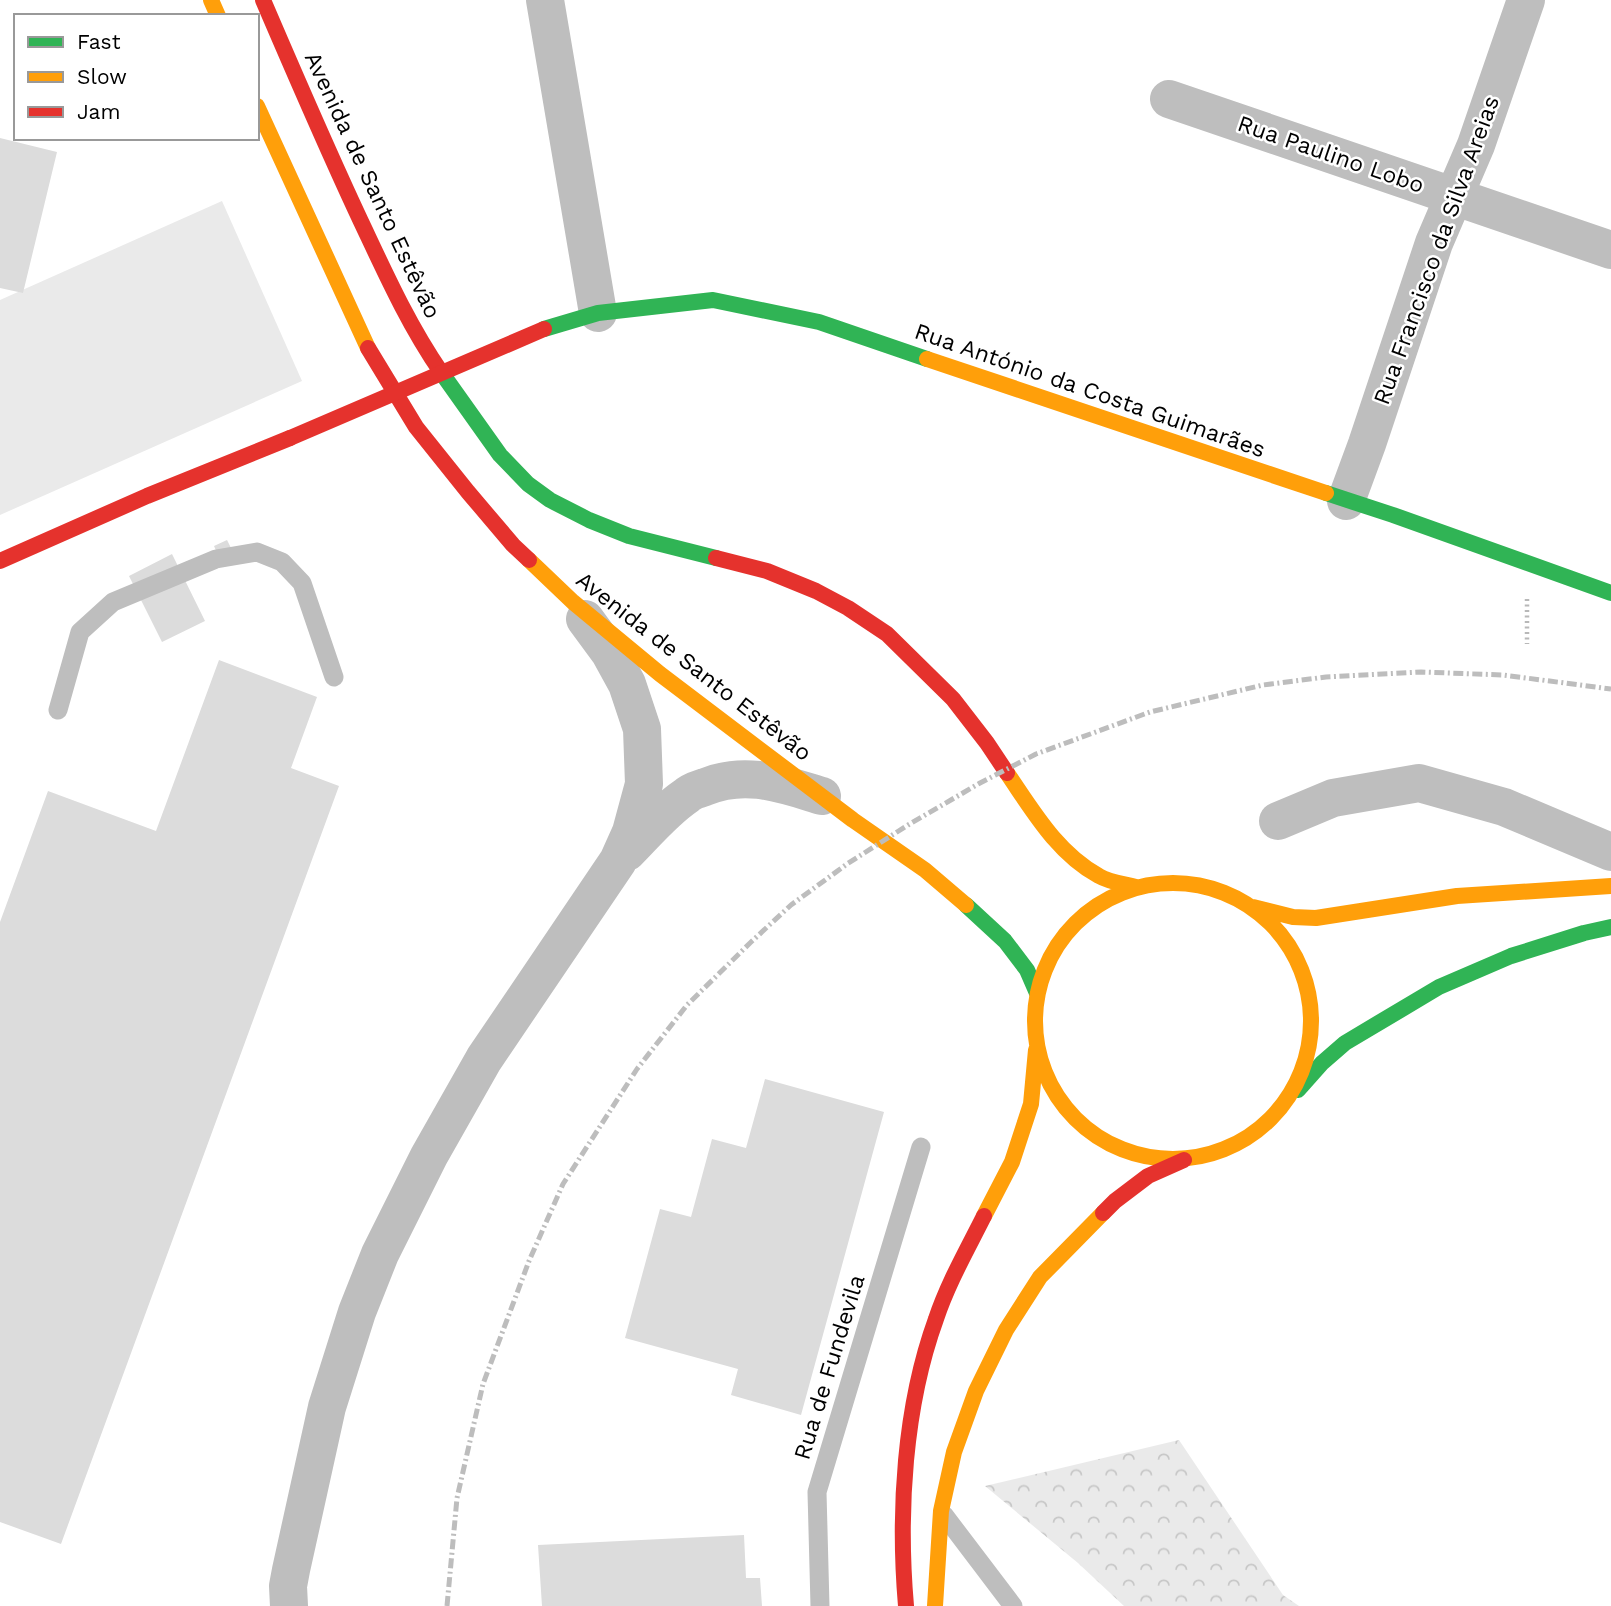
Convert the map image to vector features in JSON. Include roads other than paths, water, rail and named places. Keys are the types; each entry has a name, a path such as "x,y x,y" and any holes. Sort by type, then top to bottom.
{"main road":[{"name":"Avenida de Santo Estêvão","path":"263,0 334,164 403,312 424,348 469,413 500,455 528,484 550,500 629,536 767,571 816,591 848,608 887,634 953,699 987,743 1045,830 1071,856 1100,877 1136,887"},
{"name":"Avenida de Santo Estêvão","path":"259,111 368,348 416,426 513,545 573,602 660,674 925,870 967,905 1005,941 1027,970 1037,993"},
{"name":"Rua António da Costa Guimarães","path":"0,561 147,496 544,329 598,313 713,300 819,322 1393,515 1611,593"},
{"path":"906,1606 903,1569 905,1478 922,1366 936,1318 961,1259 1012,1162 1031,1104 1037,1044 1037,993 1050,957 1072,926 1101,902 1136,887 1176,881 1216,888 1253,907 1293,917 1316,918 1457,896 1611,886"},
{"path":"1253,907 1284,937 1305,976 1311,1008 1306,1063 1287,1102"},
{"path":"935,1606 941,1511 954,1452 976,1391 1006,1330 1040,1277 1115,1201 1148,1176 1184,1160 1224,1151 1259,1131 1322,1063 1345,1043 1439,987 1511,956 1611,927"},
{"path":"1037,1044 1050,1083 1073,1116 1105,1142 1144,1157 1184,1160"}],"street":[{"path":"545,0 598,313"},
{"name":"Rua Francisco da Silva Areias","path":"1346,500 1434,243 1475,145 1526,0"},
{"name":"Rua Paulino Lobo","path":"1169,99 1611,250"},
{"path":"285,1599 327,1407 357,1312 380,1254 429,1156 484,1059 618,861 631,832 644,784 642,729 627,684 610,653 573,602"},
{"path":"618,861 663,815 688,794 718,782 747,778 779,783 822,796"},
{"path":"1278,821 1333,798 1419,783 1504,807 1611,852"}],"lane":[{"path":"58,710 80,632 113,602 216,559 257,552 282,562 302,583 334,677"},
{"name":"Rua de Fundevila","path":"820,1606 817,1492 920,1147"},
{"path":"941,1511 1013,1606"}],"railway":[{"path":"447,1606 457,1498 483,1384 529,1261 563,1184 637,1069 687,1005 791,905 847,864 980,783 1036,754 1150,712 1263,685 1326,677 1421,672 1503,675 1611,689"}]}
